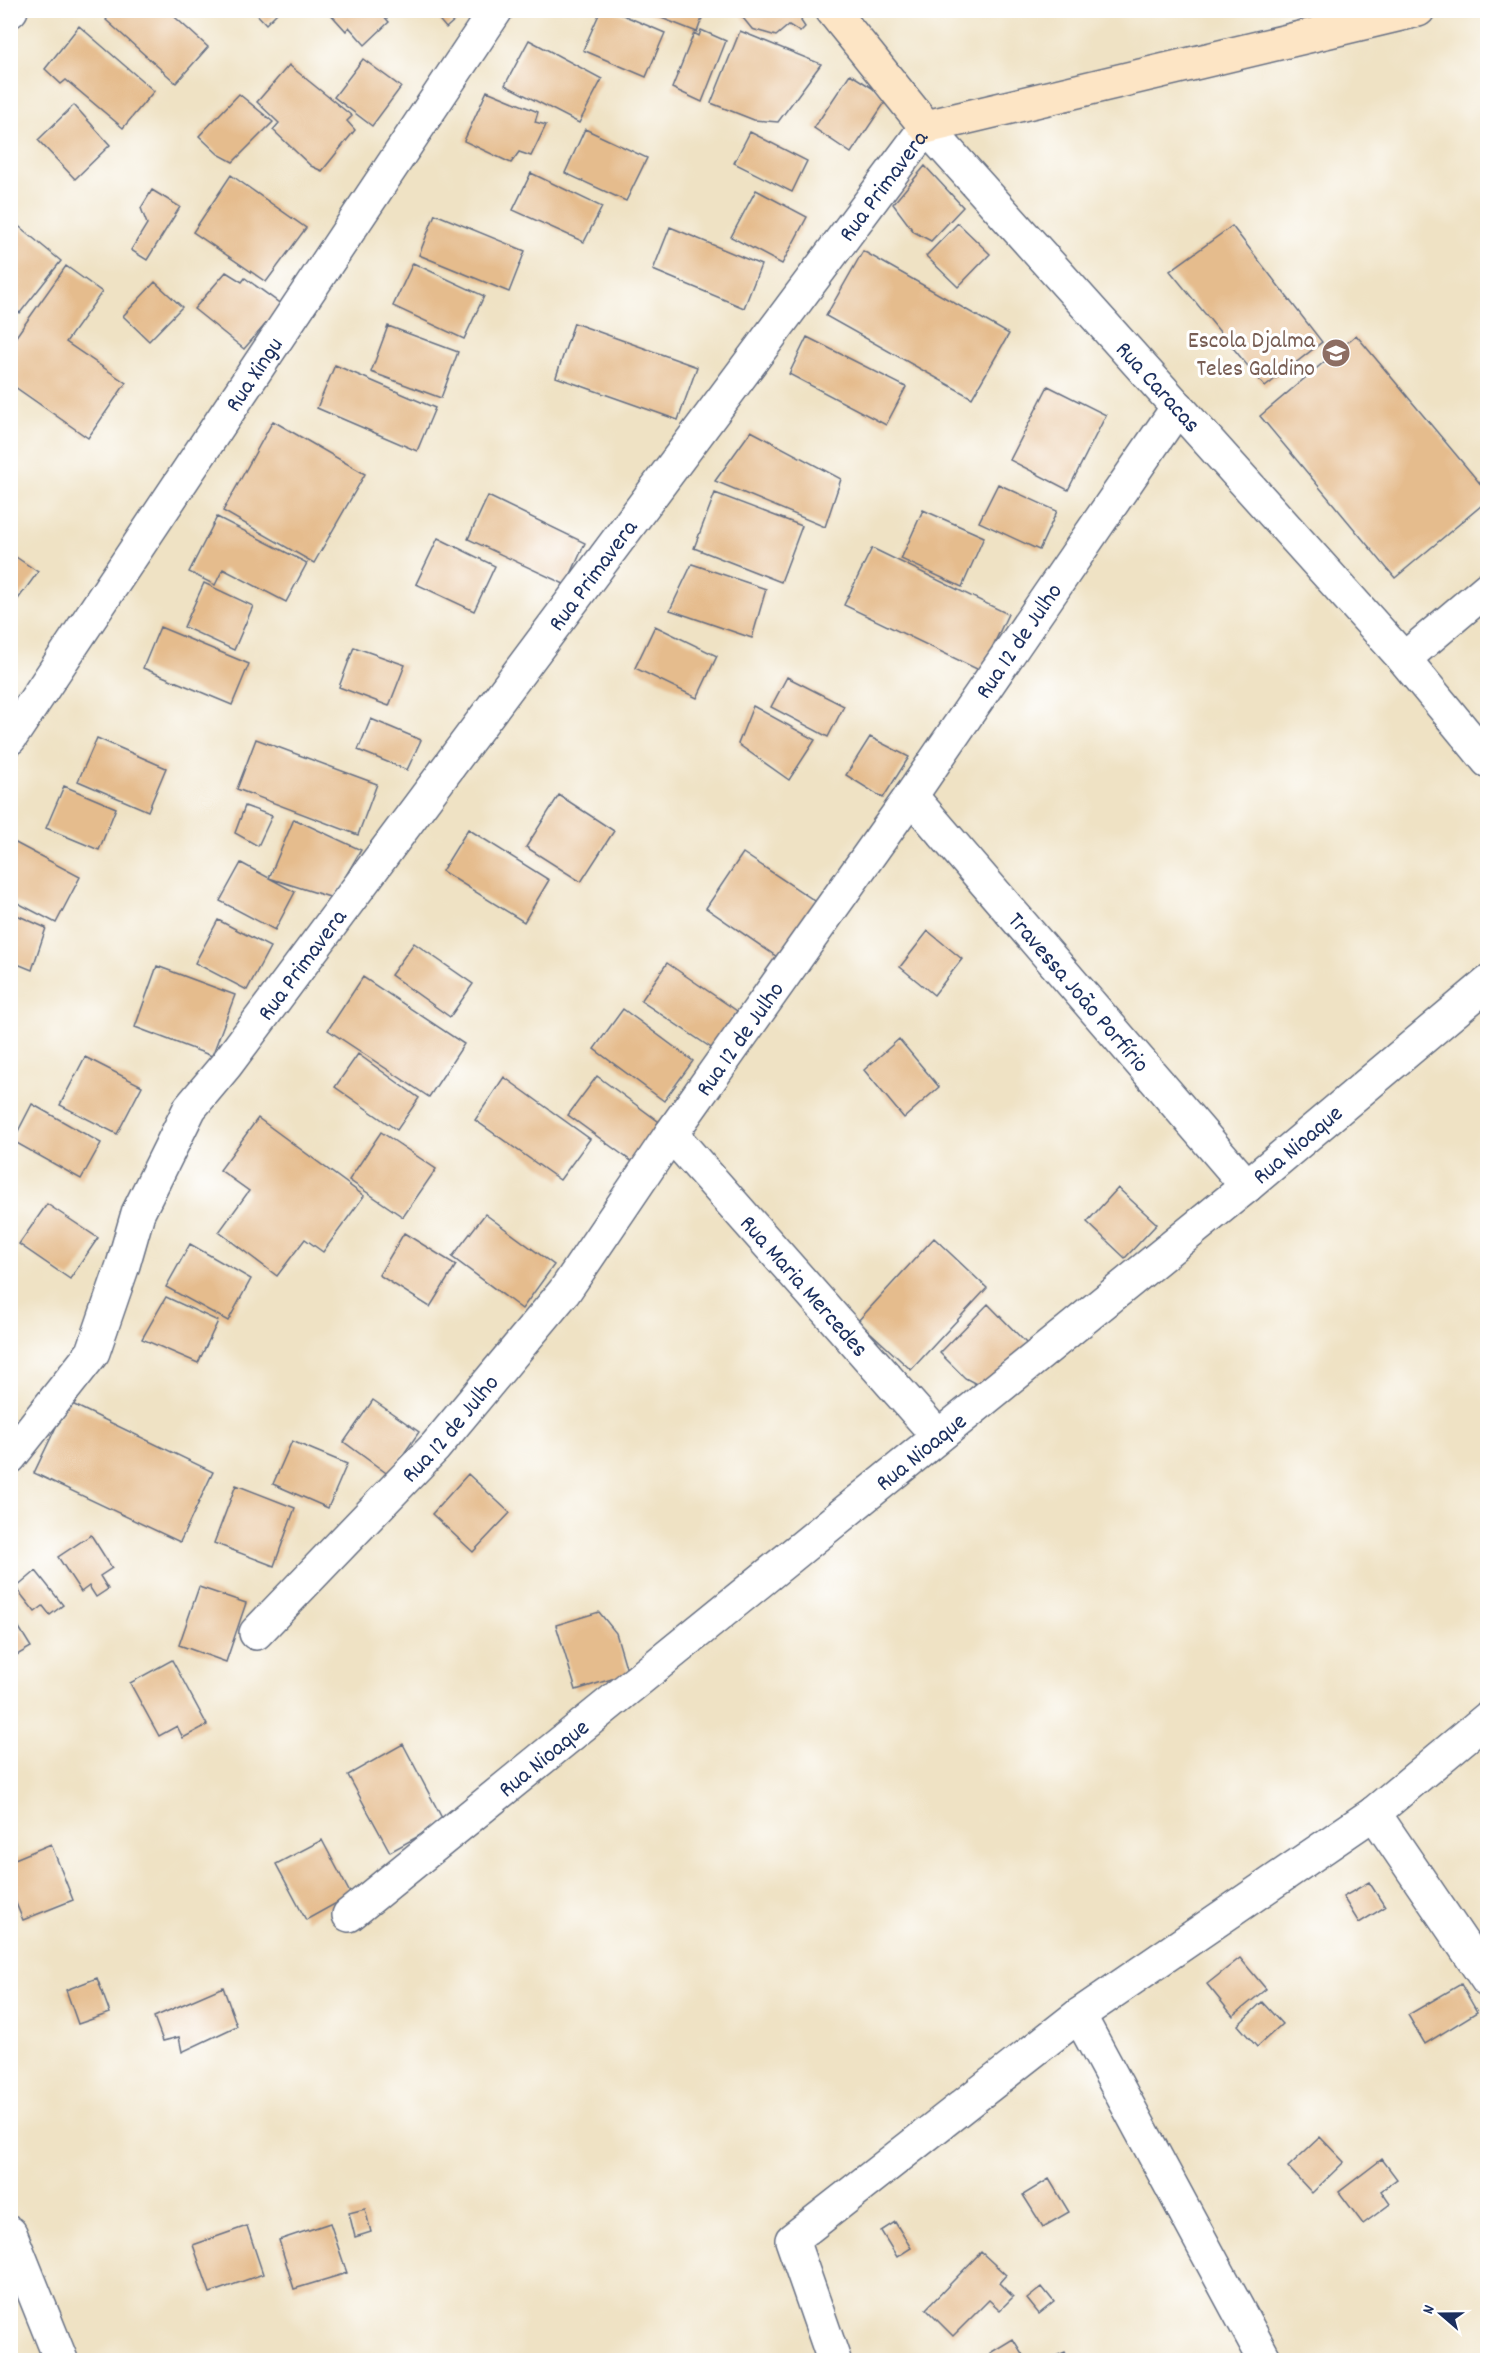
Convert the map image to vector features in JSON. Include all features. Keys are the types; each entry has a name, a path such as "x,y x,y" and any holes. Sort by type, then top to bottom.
{"street":[{"name":"Rua Xingu","path":"10,738 496,10"},
{"name":"Rua Caracas","path":"832,10 926,127 1404,659 1488,761"},
{"name":"Rua Primavera","path":"10,1457 93,1352 138,1213 190,1108 226,1065 926,127 1418,10"},
{"name":"Rua 12 de Julho","path":"256,1633 443,1438 564,1292 671,1134 911,796 1178,407"},
{"path":"1404,659 1488,588"},
{"name":"Travessa João Porfírio","path":"911,796 1247,1186"},
{"name":"Rua Nioaque","path":"349,1915 1247,1186 1488,983"},
{"name":"Rua Maria Mercedes","path":"671,1134 938,1436"},
{"path":"834,2361 792,2240 1079,2015 1374,1813 1488,1718"},
{"path":"1374,1813 1488,1981"},
{"path":"1079,2015 1265,2361"},
{"path":"10,2233 61,2361"}],"building":[{"path":"114,10 167,10 208,47 176,83 106,20"},
{"path":"253,10 280,10 266,24"},
{"path":"327,10 367,10 372,15 378,10 389,22 365,45 349,27 346,31"},
{"path":"431,10 466,10 446,28"},
{"path":"601,10 611,10 665,33 646,77 583,50"},
{"path":"641,10 705,10 697,32"},
{"path":"742,10 801,10 803,14 801,21 805,27 800,32 789,25 776,36 752,29 739,13"},
{"path":"79,26 154,91 123,128 66,80 61,84 45,69"},
{"path":"701,30 726,41 702,102 672,88 694,33 699,36"},
{"path":"740,31 821,64 778,122 754,120 711,103"},
{"path":"529,40 602,79 579,123 505,85"},
{"path":"363,59 401,87 372,126 334,97"},
{"path":"289,65 352,116 347,121 355,130 322,171 311,166 273,130 279,123 257,102"},
{"path":"850,74 888,98 851,153 814,128"},
{"path":"487,91 538,112 535,122 546,125 531,156 519,152 511,163 464,141"},
{"path":"239,94 273,122 233,162 218,154 199,136"},
{"path":"74,105 110,145 75,179 38,140"},
{"path":"585,129 647,158 626,201 565,173"},
{"path":"750,132 807,161 792,192 734,163"},
{"path":"925,166 963,207 931,241 914,232 893,204"},
{"path":"531,173 602,207 584,242 513,210"},
{"path":"231,175 306,228 266,282 193,232"},
{"path":"152,190 180,207 147,260 131,250 147,224 141,208"},
{"path":"756,190 807,217 782,264 731,237"},
{"path":"435,214 525,251 509,292 419,255"},
{"path":"10,219 61,261 20,313 10,305"},
{"path":"958,223 990,254 958,287 926,256"},
{"path":"1232,226 1322,342 1265,387 1170,271"},
{"path":"670,227 761,265 744,308 653,270"},
{"path":"863,251 1009,334 972,398 826,316"},
{"path":"413,263 484,296 464,339 393,306"},
{"path":"66,266 102,292 66,342 126,383 88,438 12,385 10,387 10,345"},
{"path":"226,272 242,282 245,278 282,305 244,349 194,309"},
{"path":"155,282 182,307 149,341 123,316"},
{"path":"574,323 697,367 678,420 556,377"},
{"path":"388,326 458,352 441,398 371,372"},
{"path":"1356,335 1488,493 1488,500 1395,578 1260,416"},
{"path":"807,337 906,387 886,425 789,374"},
{"path":"335,365 435,408 417,451 317,408"},
{"path":"1048,386 1106,415 1068,490 1010,460"},
{"path":"273,421 365,474 314,563 223,511"},
{"path":"751,431 841,479 825,527 715,481"},
{"path":"998,484 1057,511 1039,550 979,522"},
{"path":"715,493 802,526 781,582 694,548"},
{"path":"488,496 585,543 566,585 468,539"},
{"path":"923,510 984,537 962,587 901,559"},
{"path":"217,517 307,563 286,602 223,569 215,585 189,572"},
{"path":"438,538 495,566 474,611 416,584"},
{"path":"872,548 1008,614 981,671 844,605"},
{"path":"10,553 38,572 10,610"},
{"path":"692,564 766,589 752,638 670,610"},
{"path":"204,583 253,606 234,650 184,627"},
{"path":"655,626 717,656 697,698 635,668"},
{"path":"160,627 249,664 232,705 143,668"},
{"path":"354,647 405,665 389,706 339,687"},
{"path":"787,677 844,706 828,737 771,707"},
{"path":"753,706 815,740 789,780 738,744"},
{"path":"371,719 421,740 407,770 358,750"},
{"path":"870,737 909,757 883,798 846,775"},
{"path":"97,738 166,768 148,811 78,781"},
{"path":"256,739 377,784 358,835 237,789"},
{"path":"64,786 116,808 99,850 46,828"},
{"path":"559,795 614,831 581,882 526,847"},
{"path":"245,806 272,816 258,846 235,833"},
{"path":"294,819 361,850 333,898 269,878"},
{"path":"468,829 549,880 524,922 442,871"},
{"path":"10,840 80,877 56,923 10,899"},
{"path":"743,853 821,905 783,961 706,908"},
{"path":"241,863 295,892 275,930 220,901"},
{"path":"10,912 46,928 32,970 10,961"},
{"path":"218,920 270,947 247,990 195,963"},
{"path":"928,931 962,959 934,995 900,967"},
{"path":"414,943 473,984 450,1017 391,975"},
{"path":"667,963 737,1011 713,1049 641,1001"},
{"path":"157,966 235,995 212,1056 135,1027"},
{"path":"363,977 464,1044 429,1097 328,1030"},
{"path":"623,1009 693,1061 664,1101 594,1049"},
{"path":"899,1039 939,1087 904,1118 864,1070"},
{"path":"358,1054 419,1098 397,1130 335,1087"},
{"path":"85,1057 142,1086 117,1134 60,1105"},
{"path":"597,1076 666,1127 638,1166 568,1115"},
{"path":"504,1077 590,1139 560,1180 475,1120"},
{"path":"32,1104 101,1143 81,1179 13,1141"},
{"path":"258,1118 364,1196 323,1252 305,1239 277,1276 219,1232 249,1191 220,1170"},
{"path":"381,1132 436,1169 403,1217 349,1180"},
{"path":"1118,1188 1157,1224 1125,1258 1087,1222"},
{"path":"47,1204 98,1238 70,1279 19,1244"},
{"path":"485,1214 554,1265 522,1309 452,1257"},
{"path":"404,1233 456,1265 430,1307 379,1275"},
{"path":"934,1238 987,1288 911,1370 858,1321"},
{"path":"190,1244 251,1279 228,1321 166,1287"},
{"path":"166,1297 218,1321 198,1363 142,1339"},
{"path":"988,1304 1028,1345 982,1387 965,1378 940,1353"},
{"path":"373,1400 419,1432 389,1475 344,1442"},
{"path":"68,1402 213,1472 180,1542 34,1473"},
{"path":"292,1441 347,1464 328,1508 273,1484"},
{"path":"468,1474 510,1513 473,1552 432,1514"},
{"path":"236,1485 295,1508 274,1566 214,1543"},
{"path":"91,1535 112,1568 100,1576 108,1589 96,1597 89,1586 81,1592 58,1557"},
{"path":"36,1571 63,1605 50,1615 43,1606 35,1612 16,1588"},
{"path":"199,1587 246,1603 226,1662 179,1645"},
{"path":"599,1612 616,1633 628,1674 576,1690 556,1625"},
{"path":"10,1613 31,1647 10,1659"},
{"path":"172,1660 207,1725 183,1738 177,1726 159,1736 130,1683"},
{"path":"403,1744 444,1822 390,1852 348,1775"},
{"path":"322,1840 351,1895 306,1920 276,1864"},
{"path":"51,1844 73,1900 23,1920 10,1889 10,1861"},
{"path":"1369,1882 1385,1907 1359,1923 1343,1897"},
{"path":"1240,1958 1266,1989 1233,2016 1207,1984"},
{"path":"97,1978 110,2013 78,2024 66,1990"},
{"path":"1461,1984 1477,2012 1425,2044 1408,2015"},
{"path":"223,1987 237,2026 182,2052 179,2037 163,2041 154,2017"},
{"path":"1262,2002 1282,2024 1257,2047 1238,2025"},
{"path":"1320,2137 1344,2162 1312,2193 1288,2167"},
{"path":"1382,2159 1397,2179 1381,2191 1390,2204 1363,2224 1339,2192"},
{"path":"1049,2179 1069,2212 1043,2227 1023,2195"},
{"path":"365,2209 371,2232 355,2237 349,2213"},
{"path":"895,2222 911,2248 897,2257 881,2231"},
{"path":"330,2223 347,2273 294,2289 279,2240"},
{"path":"247,2226 263,2274 210,2293 193,2245"},
{"path":"981,2252 1006,2275 999,2283 1013,2297 1000,2310 989,2300 953,2336 926,2309"},
{"path":"1042,2287 1054,2302 1039,2314 1027,2299"},
{"path":"1013,2339 1026,2360 994,2360 990,2353"},
{"path":"1065,2352 1069,2360 1047,2360"}],"place":[{"name":"Escola Djalma Teles Galdino","path":"1336,353"}]}
